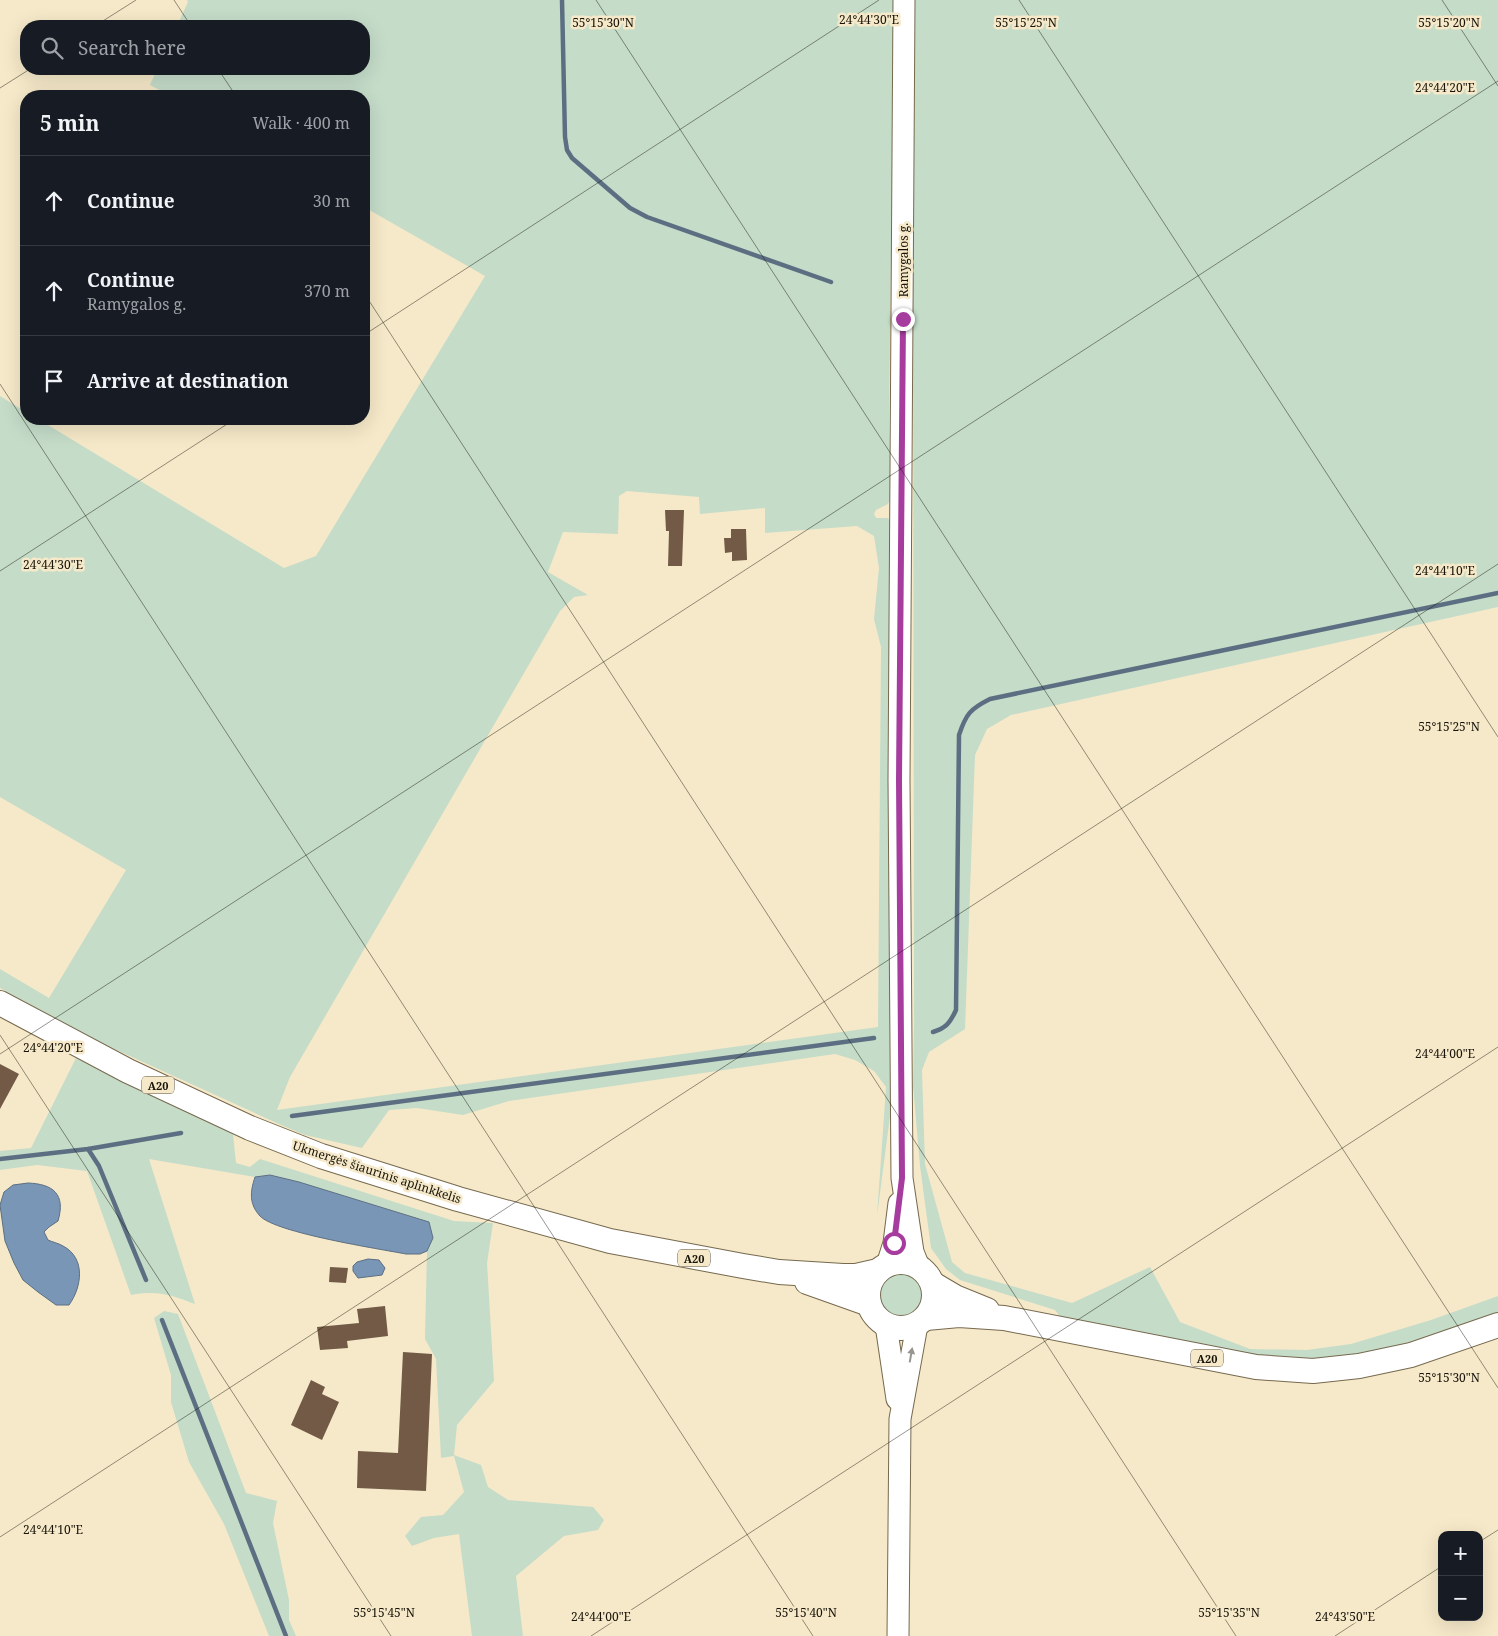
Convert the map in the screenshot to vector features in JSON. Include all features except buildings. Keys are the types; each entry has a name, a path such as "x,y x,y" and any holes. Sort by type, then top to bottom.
{"highway":[{"name":"Ukmergės šiaurinis aplinkkelis","path":"0,1003 128,1071 241,1124 321,1156 458,1199 610,1241 683,1256 779,1272 856,1276 882,1268"},
{"name":"A20","path":"882,1268 903,1262 963,1300 1004,1318"},
{"path":"882,1268 871,1281 868,1292 869,1304 873,1313 886,1325"},
{"name":"Ukmergės šiaurinis aplinkkelis","path":"779,1272 869,1304"},
{"path":"921,1321 934,1302 926,1276"},
{"name":"A20","path":"886,1325 901,1329 921,1321 959,1315 1004,1318 1256,1367 1313,1370 1359,1366 1411,1355 1498,1325"}],"main road":[{"name":"Ramygalos g.","path":"904,0 899,770 902,1178 913,1252 926,1276"},
{"path":"882,1268 894,1243 902,1178"},
{"path":"900,1419 921,1321"},
{"path":"886,1325 900,1419 898,1636"}],"green space":[{"path":"187,0 894,0 889,425 891,497 888,504 876,510 874,514 876,518 888,518 892,524 892,1101 877,1216 886,1087 874,1071 855,1060 835,1054 509,1101 463,1115 417,1108 389,1110 362,1148 305,1135 281,1125 99,1042 0,988 0,969 49,998 126,870 0,797 0,396 20,408 20,425 48,425 284,568 316,556 485,276 370,210 370,90 159,90 150,85 154,75 370,75 370,20 180,20 188,2","holes":["627,491 699,497 700,514 765,508 765,533 857,526 874,536 879,568 874,619 881,647 878,1027 277,1110 290,1077 560,611 574,597 588,595 548,572 563,532 618,534 619,496"]},
{"path":"915,0 1498,0 1498,607 1011,715 987,729 975,755 965,1029 929,1052 922,1070 925,1164 952,1262 965,1273 1072,1303 1150,1267 1180,1322 1250,1349 1307,1350 1351,1344 1431,1320 1498,1296 1498,1314 1396,1349 1334,1359 1285,1360 1061,1318 1055,1310 960,1280 946,1269 931,1248 920,1166 913,1085"},
{"path":"76,1058 233,1134 236,1163 250,1167 260,1159 454,1221 493,1223 487,1263 494,1381 457,1425 454,1455 481,1465 488,1487 508,1500 593,1507 604,1520 598,1530 564,1536 516,1576 523,1636 472,1636 459,1534 434,1538 412,1546 405,1536 421,1517 443,1515 464,1492 454,1456 441,1458 436,1359 425,1339 427,1251 433,1238 421,1219 270,1175 255,1177 149,1159 195,1304 164,1294 131,1295 87,1171 37,1165 0,1170 0,1151 31,1148"},
{"path":"901,1273 914,1277 920,1283 924,1296 920,1309 914,1315 901,1319 888,1315 882,1309 878,1296 882,1283 888,1277"},
{"path":"164,1311 178,1314 246,1493 277,1501 273,1523 289,1600 289,1620 296,1636 269,1636 224,1524 189,1462 171,1402 171,1375 154,1318"}],"water":[{"path":"270,1175 299,1182 429,1222 433,1238 427,1251 420,1254 406,1254 329,1240 270,1222 256,1211 251,1193 255,1177"},
{"path":"28,1183 51,1188 59,1197 60,1212 58,1221 44,1232 48,1240 70,1251 78,1265 79,1282 69,1305 56,1305 23,1280 5,1241 0,1205 4,1192 13,1185"},
{"path":"368,1259 379,1260 385,1268 382,1275 358,1278 353,1271 353,1266 357,1262"}],"waterway":[{"path":"562,0 565,137 567,150 572,158 630,208 647,217 831,282"},
{"path":"933,1032 947,1024 956,1010 959,735 964,722 973,709 990,699 1498,593"},
{"path":"292,1116 874,1038"},
{"path":"0,1159 88,1149 181,1133"},
{"path":"88,1149 99,1166 146,1280"},
{"path":"162,1320 286,1636"}],"route":[{"path":"894,1243 902,1178 899,780 903,319"}]}
